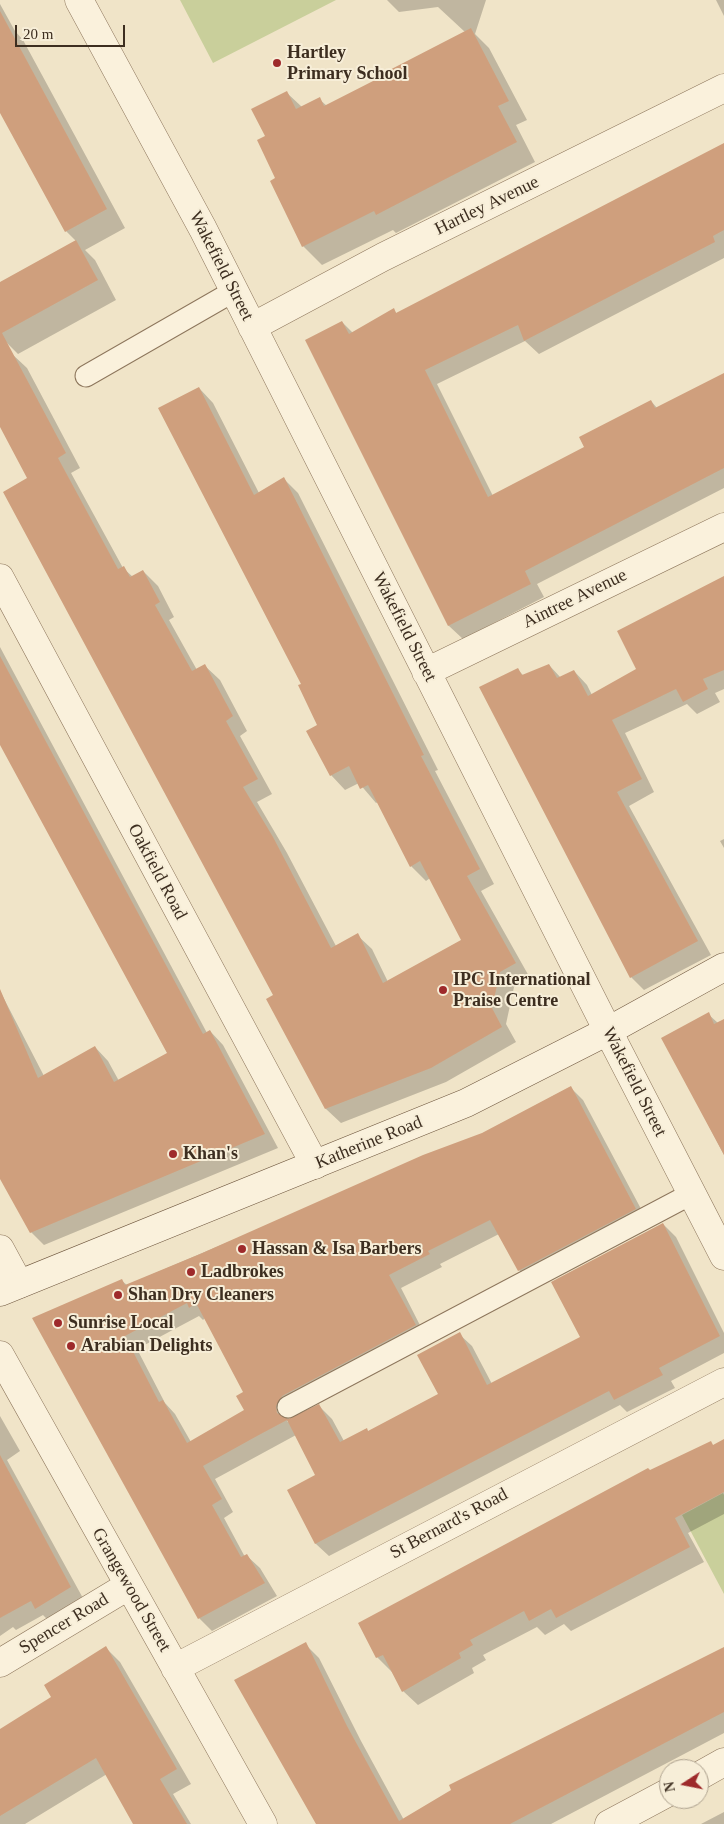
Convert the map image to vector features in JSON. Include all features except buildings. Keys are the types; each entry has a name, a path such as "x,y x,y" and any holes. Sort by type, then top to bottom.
{"street":[{"name":"Wakefield Street","path":"80,0 234,291 608,1031 724,1256"},
{"name":"Hartley Avenue","path":"252,327 383,257 724,88"},
{"name":"Aintree Avenue","path":"426,672 724,527"},
{"name":"Oakfield Road","path":"0,578 315,1165"},
{"name":"Katherine Road","path":"10,1288 466,1103 608,1031 724,967"},
{"path":"0,1249 10,1288"},
{"name":"Grangewood Street","path":"0,1355 263,1824"},
{"name":"St Bernard's Road","path":"175,1668 724,1382"},
{"name":"Spencer Road","path":"0,1663 128,1586"},
{"path":"709,1770 724,1762"},
{"path":"609,1824 659,1797"}],"lane":[{"path":"86,376 234,291"},
{"path":"288,1407 691,1194"}],"green space":[{"path":"180,0 336,0 213,63"},
{"path":"723,1493 724,1495 724,1594 682,1515"}],"place":[{"name":"Hartley Primary School","path":"277,63"},
{"name":"IPC International Praise Centre","path":"443,990"},
{"name":"Khan's","path":"173,1154"},
{"name":"Hassan & Isa Barbers","path":"242,1249"},
{"name":"Ladbrokes","path":"191,1272"},
{"name":"Shan Dry Cleaners","path":"118,1295"},
{"name":"Sunrise Local","path":"58,1323"},
{"name":"Arabian Delights","path":"71,1346"}]}
